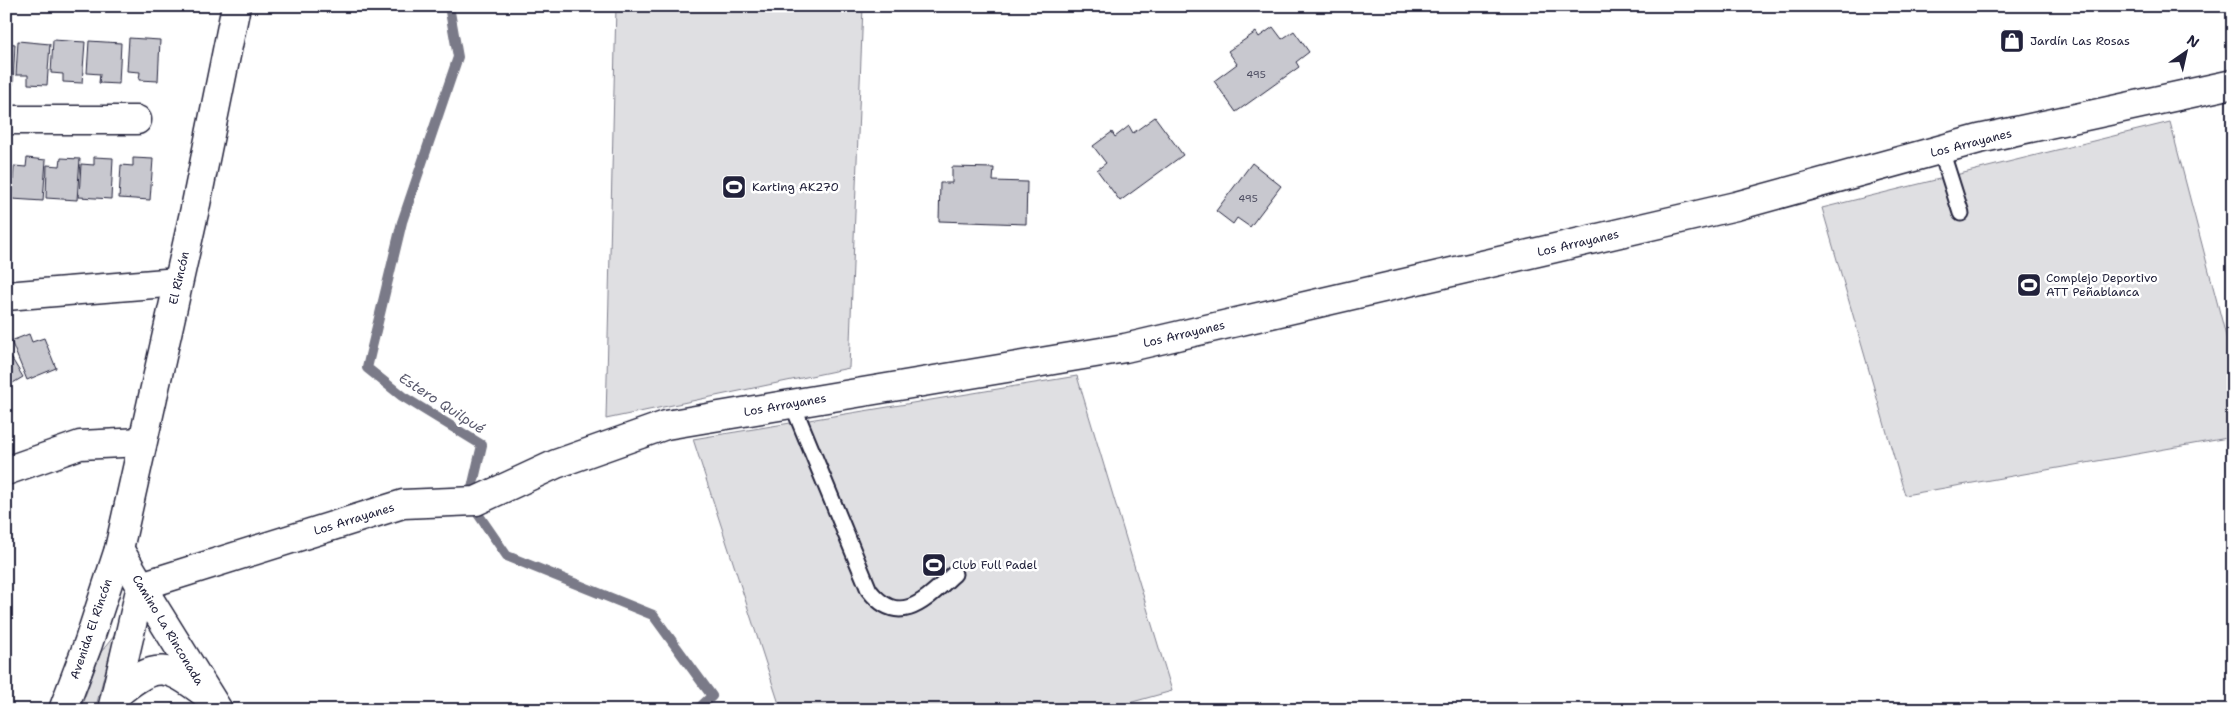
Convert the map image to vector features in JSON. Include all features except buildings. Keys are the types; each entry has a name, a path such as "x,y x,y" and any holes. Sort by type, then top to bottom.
{"street":[{"name":"El Rincón","path":"119,549 236,6"},
{"name":"Los Arrayanes","path":"141,586 403,504 476,501 556,464 666,425 1125,348 1736,206 1979,139 2233,84"},
{"path":"6,120 137,120"},
{"path":"6,296 178,282"},
{"path":"6,471 80,445 142,442"},
{"name":"Camino La Rinconada","path":"119,549 213,702"},
{"name":"Avenida El Rincón","path":"63,710 88,644 119,549"},
{"path":"114,702 141,586"},
{"path":"114,702 138,676 153,670 167,670 184,678 213,702"}],"lane":[{"path":"1941,150 1961,213"},
{"path":"792,404 869,590 879,604 894,610 911,607 928,598 954,574"}],"shaded area":[{"name":"Karting AK270","path":"616,6 863,6 849,368 606,419"},
{"name":"Complejo Deportivo ATT Peñablanca","path":"2170,122 2233,363 2233,437 1905,495 1822,208"},
{"name":"Club Full Padel","path":"1077,376 1172,691 1104,710 781,710 693,439"},
{"path":"115,635 95,710 80,710 101,652"}],"waterway":[{"name":"Estero Quilpué","path":"449,6 458,57 402,222 367,368 402,396 482,445 469,501 507,556 653,615 712,696 697,710"}],"place":[{"name":"Jardín Las Rosas","path":"2012,41"},
{"name":"Karting AK270","path":"734,187"},
{"name":"Complejo Deportivo ATT Peñablanca","path":"2029,285"},
{"name":"Club Full Padel","path":"934,565"}]}
